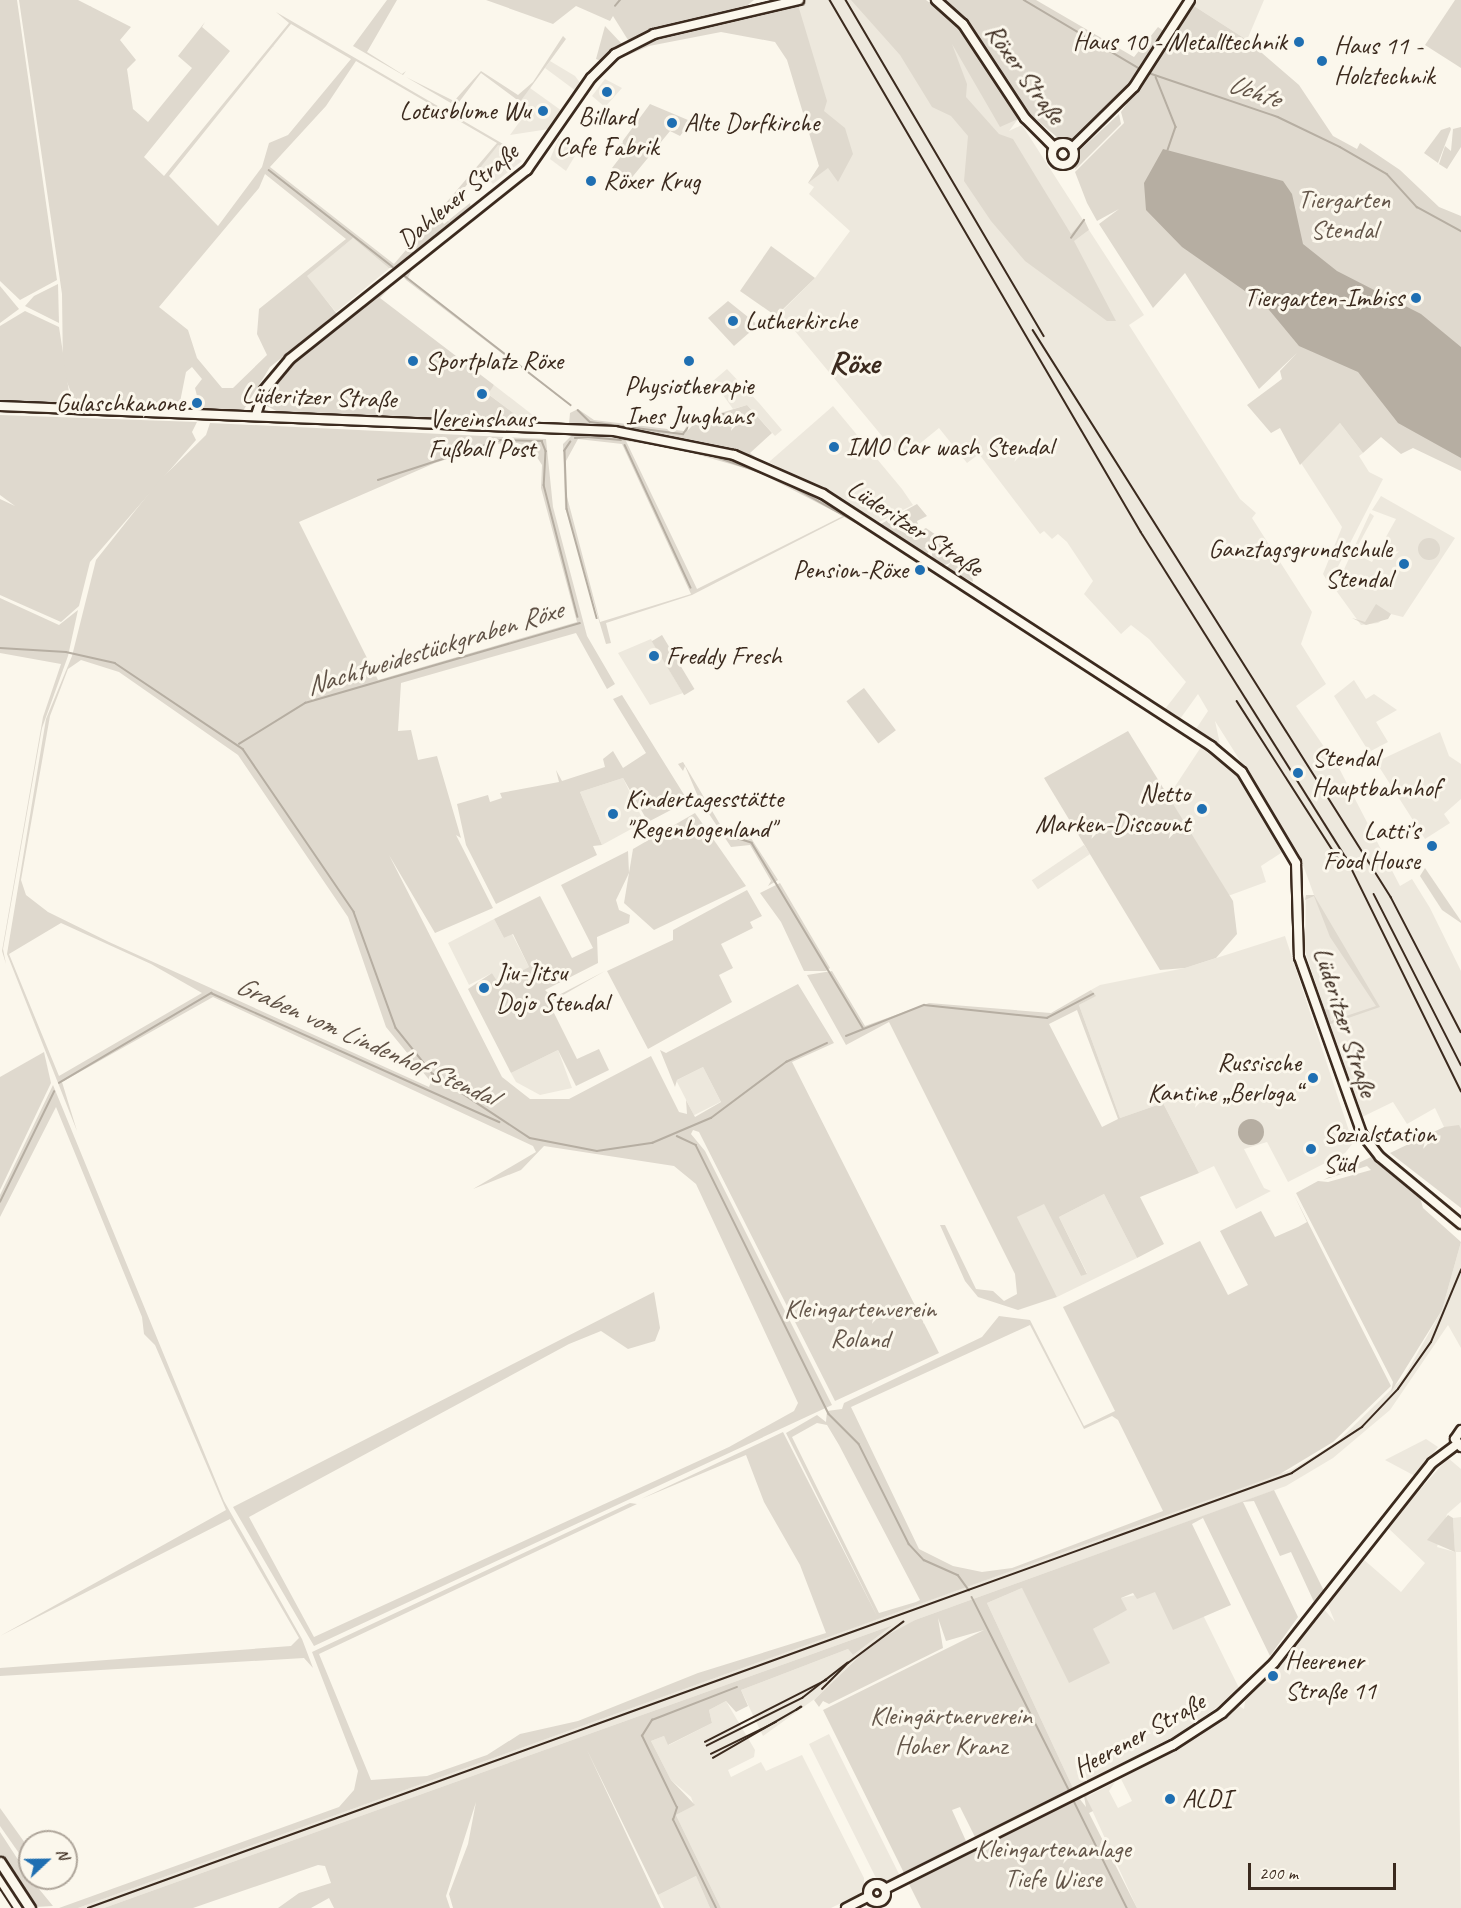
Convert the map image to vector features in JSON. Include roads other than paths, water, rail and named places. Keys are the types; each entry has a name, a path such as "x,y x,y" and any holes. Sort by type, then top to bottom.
{"main road":[{"name":"Dahlener Straße","path":"256,415 264,390 290,359 527,170 591,78 615,54 654,34 799,0"},
{"name":"Röxer Straße","path":"936,0 963,24 1025,118 1054,147"},
{"path":"1072,148 1109,116 1146,71 1190,0"},
{"path":"1064,143 1072,148 1073,160 1062,166 1053,159 1054,147 1064,143"},
{"name":"Lüderitzer Straße","path":"0,406 614,431 734,455 858,514 1218,750 1248,779 1295,858 1299,957 1362,1134 1380,1157 1461,1224"},
{"path":"1459,1446 1461,1430"},
{"name":"Heerener Straße","path":"885,1889 1190,1736 1239,1699 1432,1463 1459,1446"},
{"path":"0,1862 28,1905"},
{"path":"846,1908 868,1897 873,1884 885,1889 881,1901 868,1897"}],"waterway":[{"path":"615,6 620,0"},
{"name":"Uchte","path":"1024,0 1142,70"},
{"name":"Uchte","path":"1146,72 1278,117 1340,147 1387,174 1417,207 1461,231"},
{"path":"1156,77 1176,127 1168,150"},
{"name":"Nachtweidestückgraben Röxe","path":"269,170 393,267"},
{"path":"1071,238 1084,220"},
{"name":"Nachtweidestückgraben Röxe","path":"405,276 571,405"},
{"name":"Nachtweidestückgraben Röxe","path":"578,410 590,422"},
{"path":"590,422 683,434 691,424 724,414"},
{"path":"588,437 621,440"},
{"name":"Nachtweidestückgraben Röxe","path":"575,438 588,437"},
{"path":"620,439 639,440"},
{"path":"378,480 501,440 542,441 546,451"},
{"name":"Nachtweidestückgraben Röxe","path":"564,451 570,442"},
{"path":"625,445 691,588"},
{"name":"Nachtweidestückgraben Röxe","path":"546,451 544,485 578,617"},
{"path":"565,451 567,509 597,618"},
{"path":"705,453 771,476"},
{"path":"779,479 861,525"},
{"name":"Nachtweidestückgraben Röxe","path":"239,744 305,703 580,623"},
{"path":"0,648 66,652 115,663 243,749 354,912 396,1028 433,1074 530,1138 597,1151 652,1143 711,1118 786,1062 827,1043"},
{"path":"725,834 752,843 863,1028"},
{"name":"Graben vom Lindenhof Stendal","path":"59,1083 211,993 500,1122"},
{"path":"846,1036 924,1005 1047,1018 1093,994"},
{"name":"Graben vom Lindenhof Stendal","path":"0,1202 54,1092"},
{"path":"677,1136 696,1145 829,1414 859,1444 909,1544 924,1560 958,1575 969,1590"},
{"path":"972,1597 1070,1792"},
{"path":"716,1908 673,1820 677,1808 642,1736 652,1720 737,1687"},
{"path":"1073,1799 1127,1908"}],"railway":[{"path":"830,0 1141,532 1346,857 1461,1091"},
{"path":"846,0 1044,336"},
{"path":"1033,330 1391,897 1461,1032"},
{"path":"1237,701 1339,860"},
{"path":"1374,894 1461,1065"},
{"path":"88,1908 1292,1473 1362,1427 1398,1389 1431,1342 1461,1270"},
{"path":"848,1663 903,1622"},
{"path":"822,1689 848,1663 826,1680"},
{"path":"705,1742 826,1680 803,1698 707,1746"},
{"path":"713,1758 801,1707 797,1710"},
{"path":"711,1754 776,1722"},
{"path":"0,1888 13,1908"}],"place":[{"name":"Haus 10 - Metalltechnik","path":"1299,42"},
{"name":"Haus 11 - Holztechnik","path":"1322,61"},
{"name":"Billard Cafe Fabrik","path":"607,92"},
{"name":"Lotusblume Wu","path":"543,111"},
{"name":"Alte Dorfkirche","path":"672,123"},
{"name":"Röxer Krug","path":"591,181"},
{"name":"Tiergarten-Imbiss","path":"1416,298"},
{"name":"Lutherkirche","path":"733,321"},
{"name":"Sportplatz Röxe","path":"413,361"},
{"name":"Physiotherapie Ines Junghans","path":"689,361"},
{"name":"Vereinshaus Fußball Post","path":"482,394"},
{"name":"Gulaschkanone","path":"197,403"},
{"name":"IMO Car wash Stendal","path":"834,447"},
{"name":"Ganztagsgrundschule Stendal","path":"1404,564"},
{"name":"Pension-Röxe","path":"920,570"},
{"name":"Freddy Fresh","path":"654,656"},
{"name":"Stendal Hauptbahnhof","path":"1298,773"},
{"name":"Netto Marken-Discount","path":"1202,809"},
{"name":"Kindertagesstätte \"Regenbogenland\"","path":"613,814"},
{"name":"Latti's Food House","path":"1432,846"},
{"name":"Jiu-Jitsu Dojo Stendal","path":"484,988"},
{"name":"Russische Kantine „Berloga“","path":"1313,1078"},
{"name":"Sozialstation Süd","path":"1311,1149"},
{"name":"Heerener Straße 11","path":"1273,1676"},
{"name":"ALDI","path":"1170,1799"}],"district":[{"name":"Röxe","path":"854,363"}],"park label":[{"name":"Tiergarten Stendal","path":"1344,215"},
{"name":"Kleingartenverein Roland","path":"860,1324"},
{"name":"Kleingärtnerverein Hoher Kranz","path":"951,1731"},
{"name":"Kleingartenanlage Tiefe Wiese","path":"1053,1864"}]}
